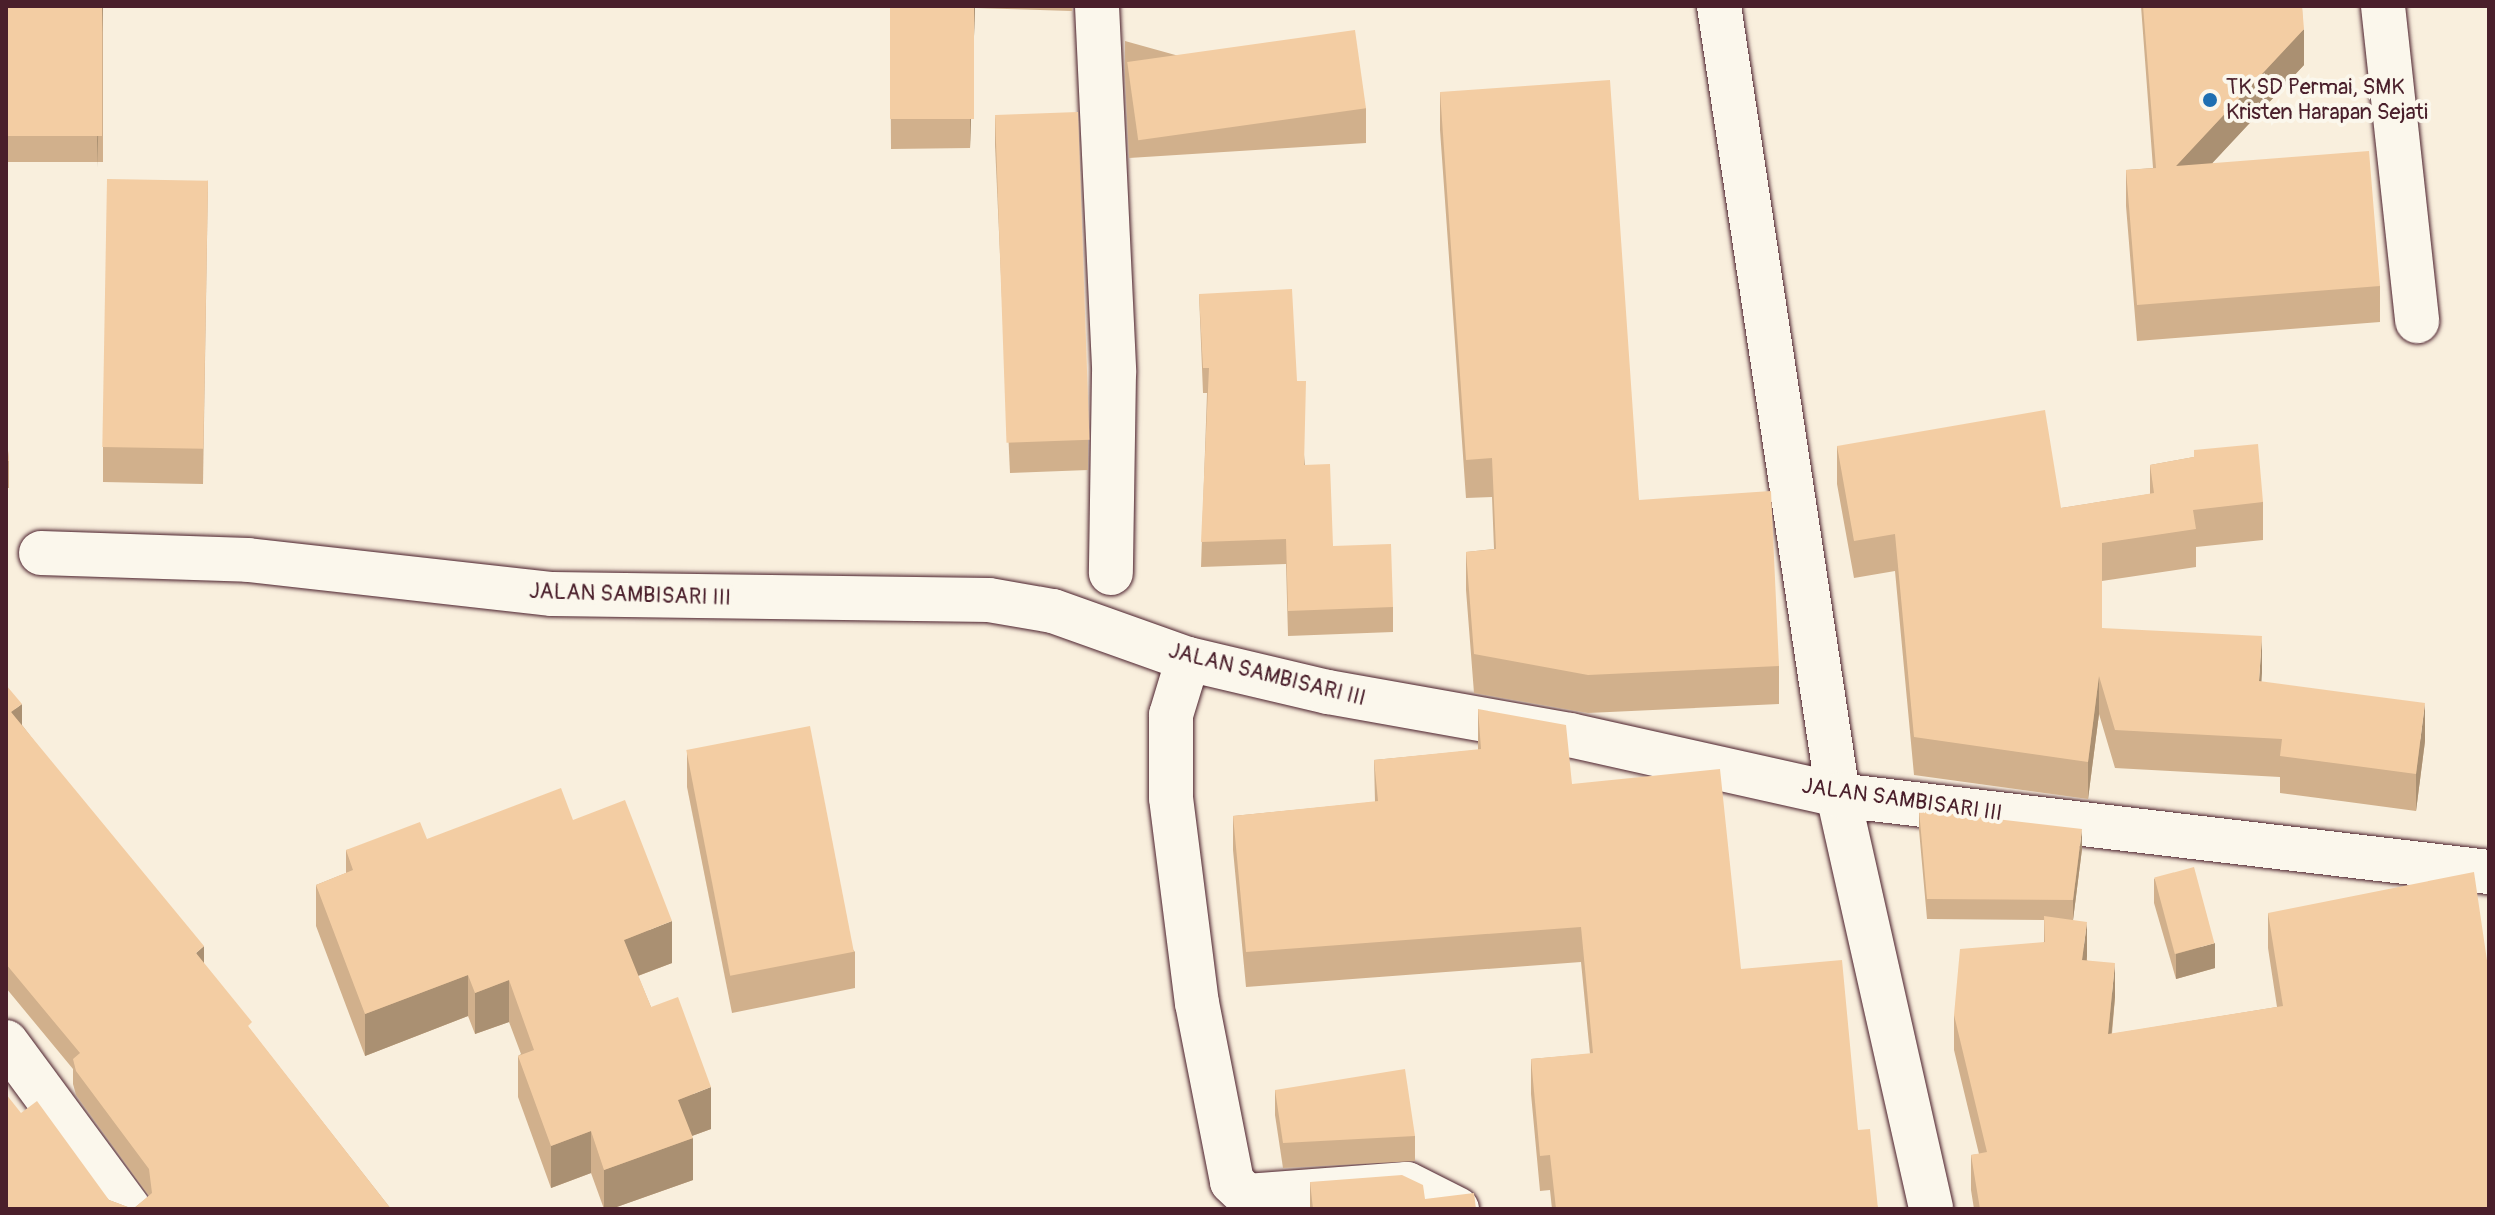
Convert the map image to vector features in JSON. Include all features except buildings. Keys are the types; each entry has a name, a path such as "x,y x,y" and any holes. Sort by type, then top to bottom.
{"street":[{"path":"1097,6 1114,373 1111,573"},
{"path":"1719,6 1838,795 1931,1209"},
{"path":"2383,6 2417,321"},
{"name":"JALAN SAMBISARI III","path":"41,553 248,560 552,594 989,600 1053,611 1188,659 1838,795 2489,872"},
{"path":"1188,659 1171,715 1171,798 1192,975 1232,1182 1247,1196 1407,1184 1457,1209"},
{"path":"6,1042 129,1209"}],"place":[{"name":"TK SD Permai, SMK Kristen Harapan Sejati","path":"2210,100"}]}
